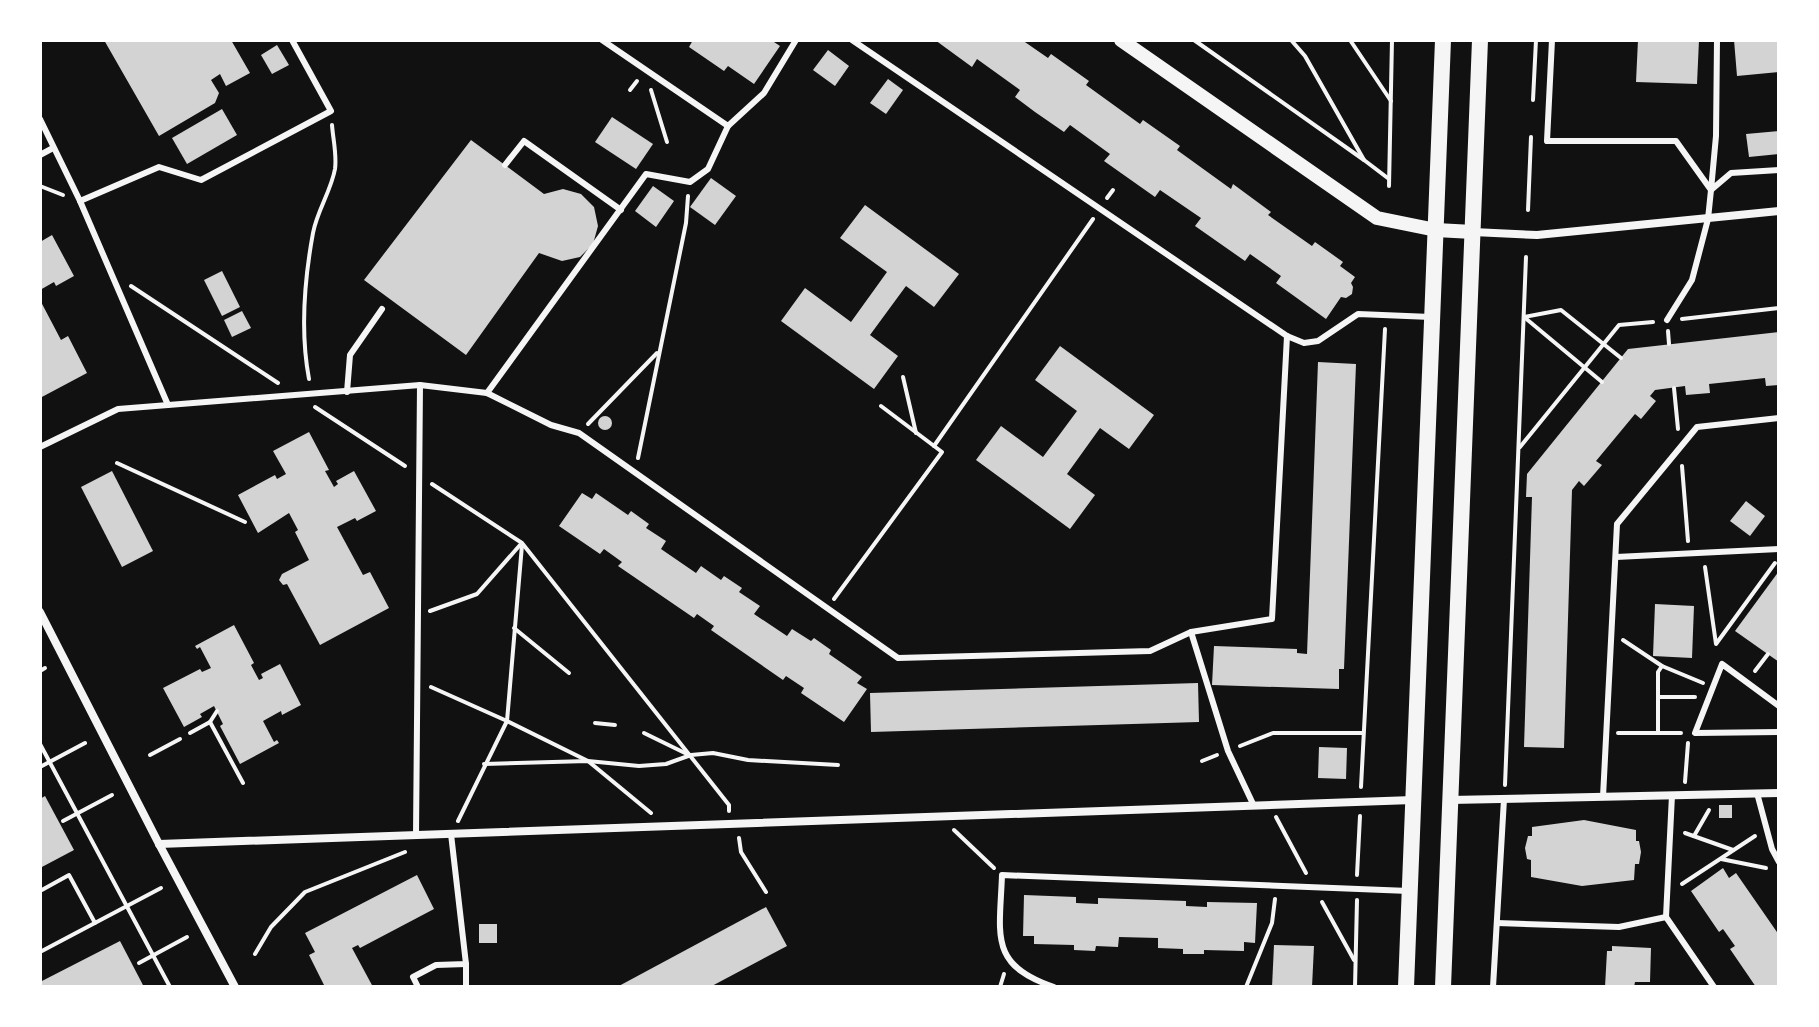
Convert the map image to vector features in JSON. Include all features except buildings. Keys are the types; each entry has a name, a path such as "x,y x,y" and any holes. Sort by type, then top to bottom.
{"main road":[{"path":"1406,987 1443,40"},
{"path":"1443,987 1480,40"}],"street":[{"path":"1121,40 1377,218 1436,230 1537,235 1779,211"},
{"path":"40,612 235,987"},
{"path":"1450,800 1779,793"},
{"path":"159,844 1413,800"}],"lane":[{"path":"80,201 159,167 201,180 331,111 292,40"},
{"path":"602,40 728,126"},
{"path":"487,393 646,174 690,182 708,169 728,126 764,93 796,40"},
{"path":"852,40 1287,336 1304,343 1318,341 1358,314 1432,317"},
{"path":"1552,40 1547,141 1676,141 1711,190"},
{"path":"1667,320 1692,280 1708,219 1716,136 1717,40"},
{"path":"40,119 80,201 168,405"},
{"path":"505,165 524,141 621,210"},
{"path":"40,155 53,148"},
{"path":"1711,190 1731,173 1779,170"},
{"path":"347,392 350,355 382,309"},
{"path":"40,447 118,409 420,385 487,393 551,425 579,433 898,658 1150,651 1191,632 1272,619 1287,336"},
{"path":"416,835 420,385"},
{"path":"1603,797 1617,524 1697,427 1779,418"},
{"path":"1616,557 1779,549"},
{"path":"1191,632 1228,751 1254,806"},
{"path":"1779,706 1722,664 1695,733 1779,732"},
{"path":"1757,793 1779,862"},
{"path":"1672,795 1666,917 1714,987"},
{"path":"1493,987 1504,799"},
{"path":"451,834 466,987"},
{"path":"1054,987 1030,979 1007,960 1000,934 1002,875 1409,891"},
{"path":"1497,923 1619,927 1666,917"},
{"path":"418,987 413,977 436,965 466,964"}],"path":[{"path":"1194,40 1389,179"},
{"path":"1291,40 1305,56 1364,160"},
{"path":"1350,40 1391,101"},
{"path":"1389,186 1392,40"},
{"path":"630,90 645,71"},
{"path":"645,71 667,142"},
{"path":"312,395 304,350 306,331 302,313 313,230 335,168 331,111"},
{"path":"636,473 686,223 690,182"},
{"path":"934,446 1113,190"},
{"path":"1504,799 1526,257"},
{"path":"1519,448 1619,325 1779,308"},
{"path":"1524,317 1561,310 1621,358"},
{"path":"1355,987 1363,733 1386,314"},
{"path":"1524,317 1602,382"},
{"path":"579,433 658,351"},
{"path":"903,377 917,434"},
{"path":"1674,388 1689,554"},
{"path":"828,608 942,452 881,406"},
{"path":"117,463 245,522"},
{"path":"418,616 477,594 522,543"},
{"path":"451,834 507,721 522,543"},
{"path":"522,543 729,805 729,824"},
{"path":"1703,553 1716,644 1779,557"},
{"path":"514,628 569,673"},
{"path":"1611,631 1662,666 1713,687"},
{"path":"1757,668 1768,654"},
{"path":"1658,733 1658,672 1662,666"},
{"path":"417,681 588,761 668,826"},
{"path":"1658,697 1709,698"},
{"path":"190,733 210,722 217,711"},
{"path":"210,722 243,783"},
{"path":"595,723 615,725"},
{"path":"644,733 691,755"},
{"path":"1202,761 1273,733 1363,733"},
{"path":"1606,734 1695,733"},
{"path":"150,755 180,739"},
{"path":"1687,795 1688,742"},
{"path":"40,767 85,743"},
{"path":"40,744 170,987"},
{"path":"484,764 588,761 639,766 666,764 691,755 713,753 748,760 838,765"},
{"path":"1694,836 1718,794"},
{"path":"63,821 112,795"},
{"path":"936,817 1002,875"},
{"path":"1667,895 1767,828"},
{"path":"1685,833 1733,850"},
{"path":"739,837 741,852 766,892"},
{"path":"255,954 271,927 305,892 405,851"},
{"path":"1721,859 1779,870"},
{"path":"40,891 69,875 95,923"},
{"path":"1246,987 1272,923 1276,886"},
{"path":"40,952 161,888"},
{"path":"139,963 187,937"}]}
